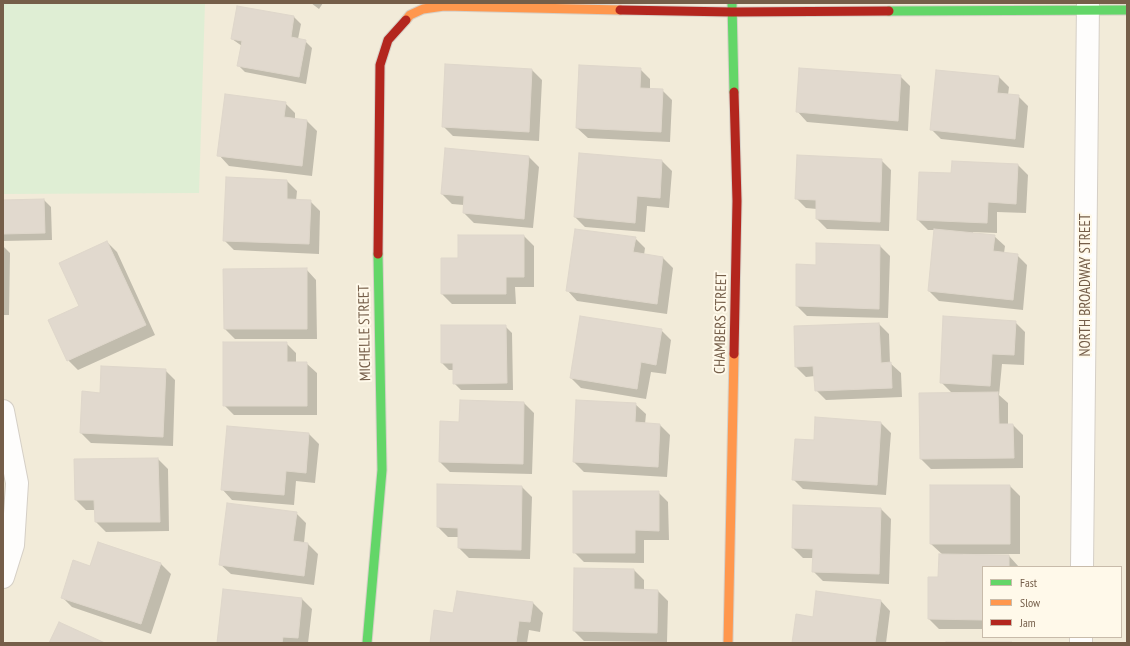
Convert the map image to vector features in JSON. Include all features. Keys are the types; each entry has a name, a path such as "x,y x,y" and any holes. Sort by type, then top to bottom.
{"street":[{"name":"MICHELLE STREET","path":"367,643 382,470 378,275 380,65 388,40 410,15 423,9 444,6 732,8 1088,7 1127,10"},
{"name":"NORTH BROADWAY STREET","path":"1082,566 1085,438 1088,7"},
{"name":"CHAMBERS STREET","path":"728,643 737,201 732,8"},
{"path":"3,411 18,483 13,545 3,577"}],"shaded area":[{"path":"205,3 1127,3 1127,643 3,643 3,185"}],"green space":[{"path":"3,3 205,3 199,193 3,194"}],"building":[{"path":"237,6 294,16 291,37 306,40 299,77 237,66 242,41 231,39"},
{"path":"445,64 532,69 529,132 442,127"},
{"path":"579,65 641,68 640,88 663,89 661,132 576,128"},
{"path":"799,68 901,75 898,121 796,112"},
{"path":"936,70 999,76 997,93 1019,95 1015,139 930,130"},
{"path":"225,94 286,102 284,117 307,120 302,166 217,156"},
{"path":"445,148 529,156 524,219 463,213 464,196 441,194"},
{"path":"579,153 662,160 660,198 637,196 635,223 574,217"},
{"path":"797,155 882,159 880,222 816,219 816,200 795,199"},
{"path":"952,161 1018,164 1016,204 988,202 987,223 917,220 919,172 951,173"},
{"path":"226,177 287,180 287,199 311,200 309,244 223,241"},
{"path":"44,199 45,233 3,234 3,200"},
{"path":"575,229 636,237 633,252 663,257 657,304 566,291"},
{"path":"934,229 995,235 993,251 1018,254 1013,300 928,291"},
{"path":"458,235 524,235 524,277 506,277 506,294 441,294 441,258 458,258"},
{"path":"107,241 146,325 67,361 48,320 79,306 59,263"},
{"path":"816,243 880,245 879,309 796,306 796,264 816,265"},
{"path":"307,268 307,329 224,329 223,269"},
{"path":"580,316 662,329 656,365 641,362 637,389 570,378"},
{"path":"943,316 1016,321 1014,355 992,354 990,386 940,383"},
{"path":"879,323 881,363 891,362 892,388 815,391 813,366 795,367 794,326"},
{"path":"441,325 506,325 507,383 453,384 453,363 441,363"},
{"path":"223,342 287,342 287,362 307,362 307,406 223,406"},
{"path":"101,366 166,369 163,437 80,433 82,391 100,393"},
{"path":"998,392 999,424 1013,424 1014,458 920,459 919,393"},
{"path":"460,400 524,402 523,464 439,462 440,421 459,422"},
{"path":"576,400 636,403 635,422 660,424 658,467 573,462"},
{"path":"815,417 881,422 877,485 792,480 795,439 814,440"},
{"path":"227,426 309,433 306,473 286,471 284,495 221,490"},
{"path":"158,458 160,522 95,522 94,500 75,500 74,459"},
{"path":"437,484 522,486 521,550 458,548 458,528 437,527"},
{"path":"930,485 1010,485 1010,544 930,544"},
{"path":"573,491 659,491 659,531 635,530 635,553 573,553"},
{"path":"227,503 297,512 293,541 308,543 304,576 219,565"},
{"path":"793,505 881,508 879,574 812,572 813,549 792,548"},
{"path":"98,542 161,563 141,624 61,598 73,560 90,566"},
{"path":"939,554 1009,555 1009,566 982,566 982,620 928,619 928,577 938,577"},
{"path":"574,568 634,569 634,589 658,590 657,633 573,631"},
{"path":"223,589 302,598 298,638 283,637 282,643 217,643"},
{"path":"457,591 533,602 530,622 519,621 516,643 430,643 434,610 453,613"},
{"path":"816,591 881,600 875,643 792,643 796,614 813,617"},
{"path":"59,622 105,643 49,643"},
{"path":"1012,642 1012,643 946,643"}],"traffic: fast":[{"path":"732,3 734,92"},
{"path":"889,11 1127,10"},
{"path":"367,643 382,470 378,254"}],"traffic: slow":[{"path":"406,20 410,15 423,9 444,6 620,10"},
{"path":"728,643 734,354"}],"traffic: jam":[{"path":"620,10 732,12 889,11"},
{"path":"378,254 380,65 388,40 406,20"},
{"path":"734,92 737,201 734,354"}]}
